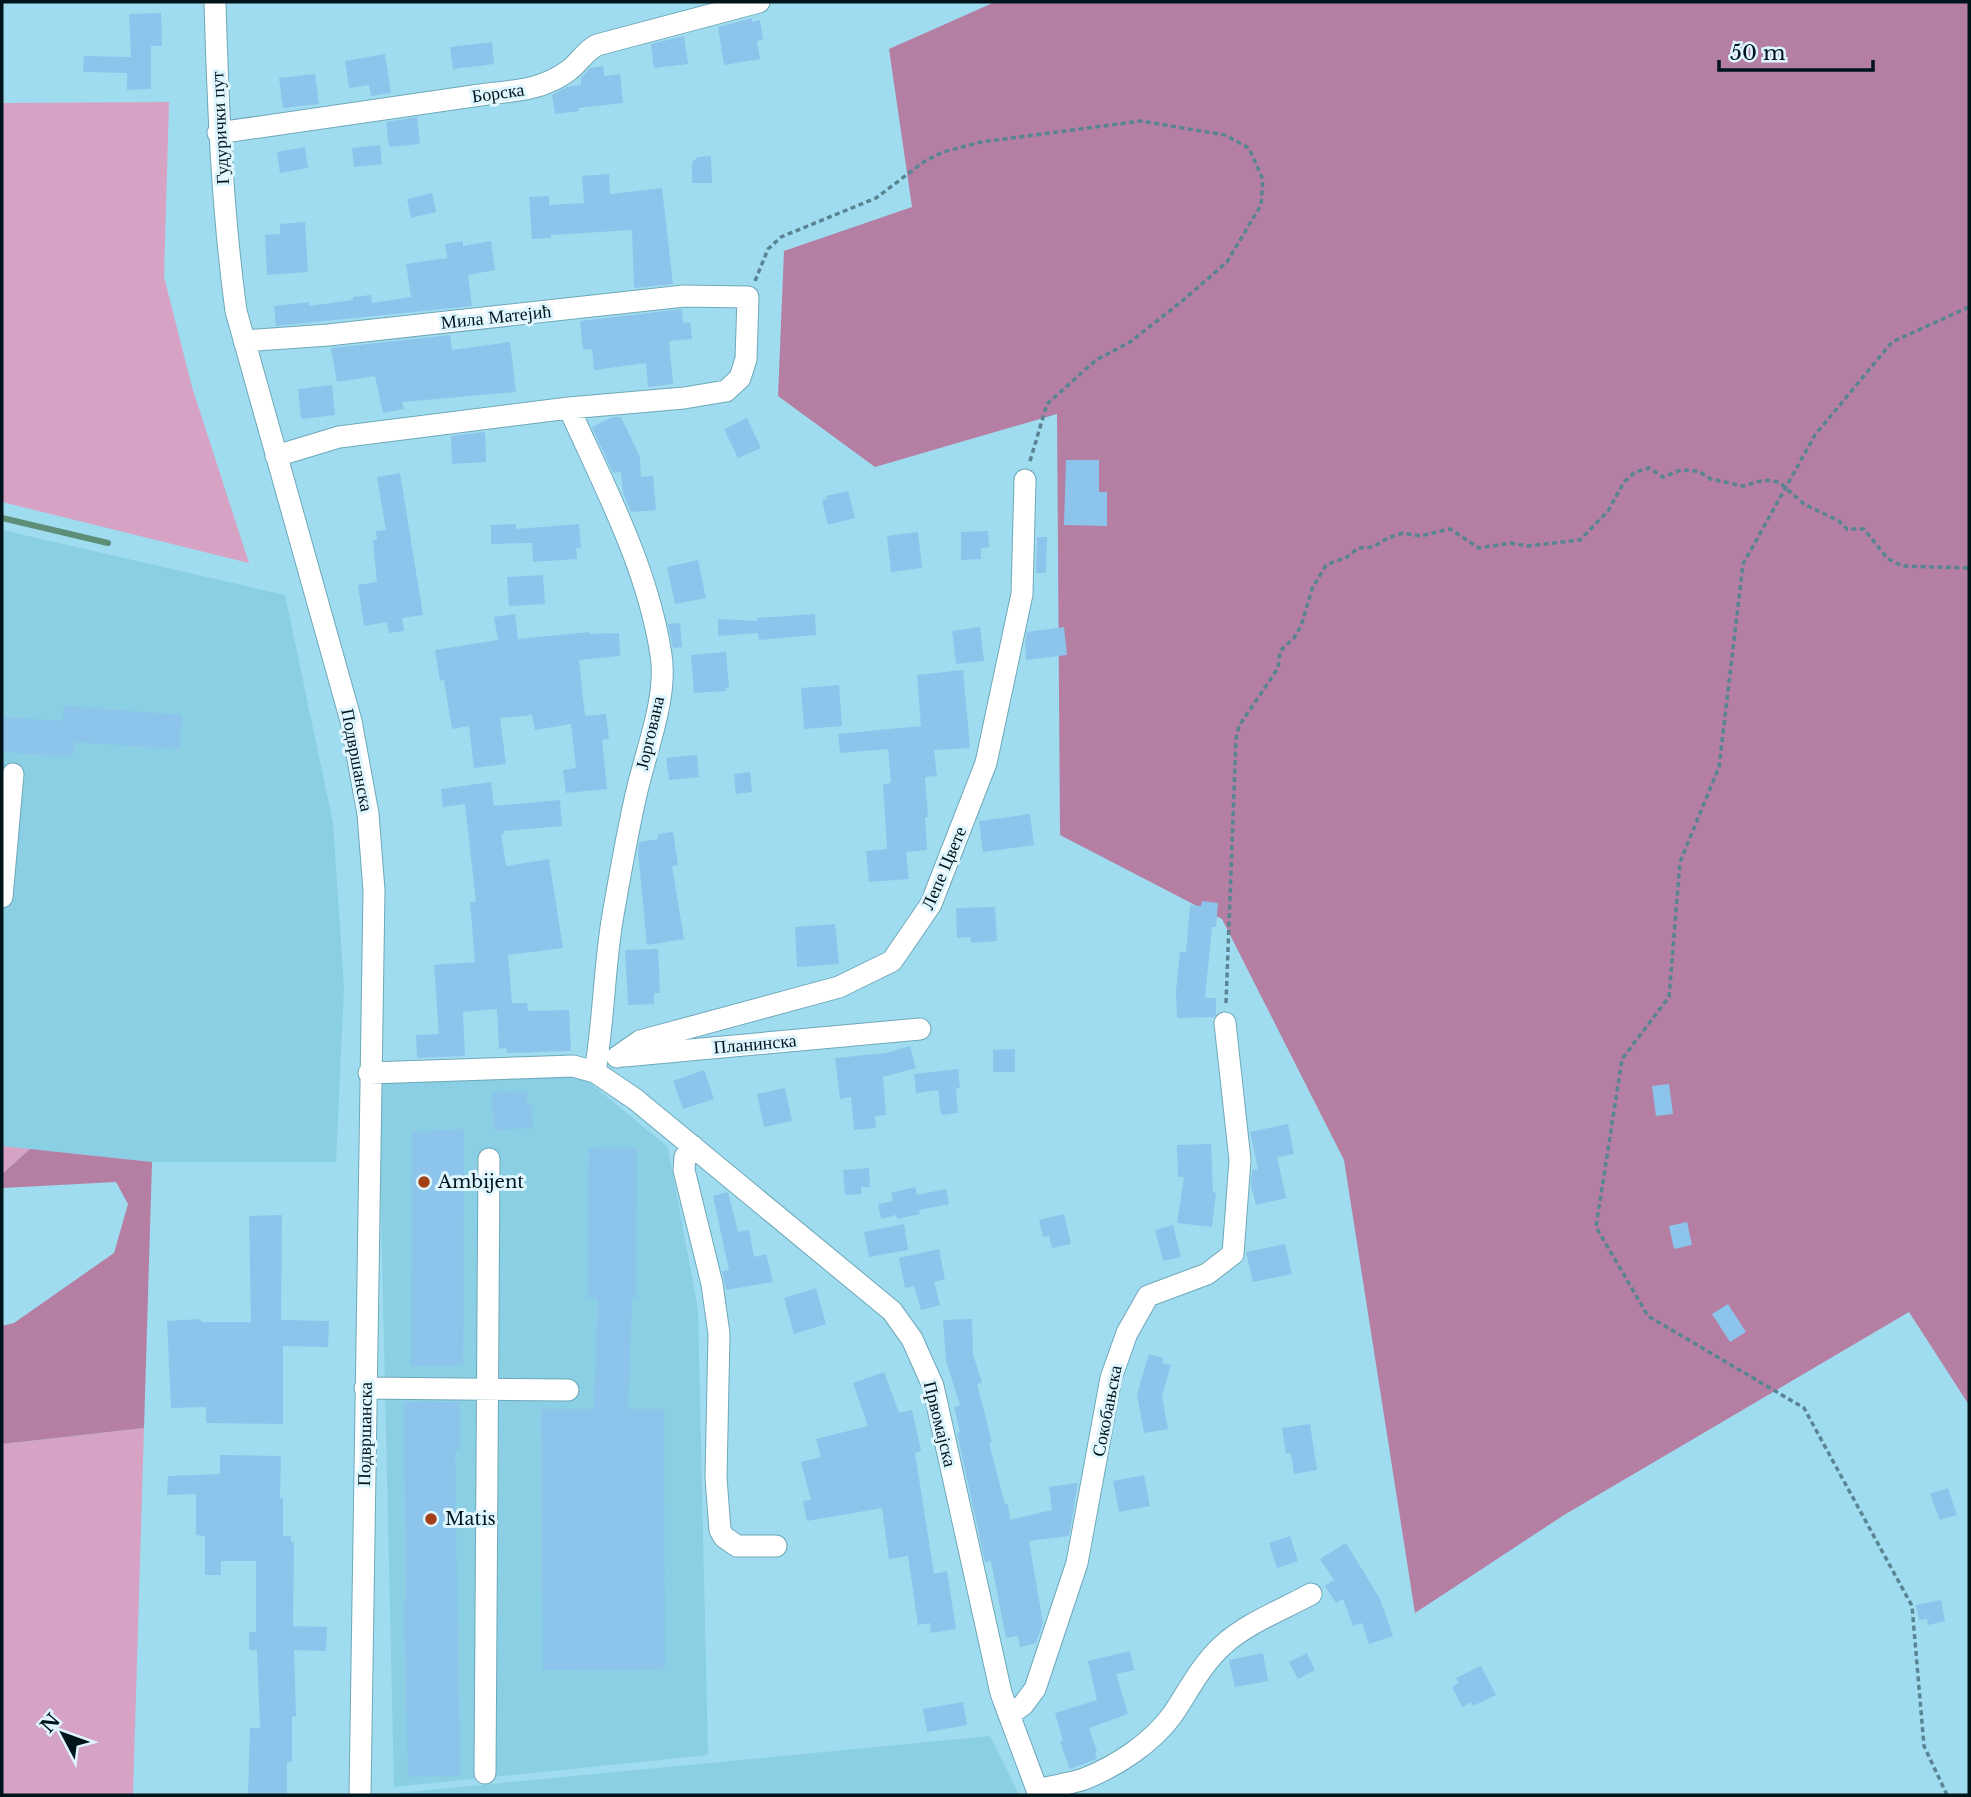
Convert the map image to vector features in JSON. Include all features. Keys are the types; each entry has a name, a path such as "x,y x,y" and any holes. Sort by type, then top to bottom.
{"street":[{"name":"Гудурички пут","path":"215,2 218,133 228,255"},
{"name":"Борска","path":"218,133 524,91 554,81 597,45 759,2"},
{"name":"Подвршанска","path":"228,255 236,311 351,721 368,814 374,890 369,1073 360,1795"},
{"name":"Мила Матејић","path":"244,341 328,335 684,296 748,297"},
{"path":"276,456 339,437 726,391 740,378 746,359 748,297"},
{"name":"Јоргована","path":"569,408 620,521 647,589 662,657 661,694 636,796 612,919 602,1033 595,1072"},
{"name":"Лепе Цвете","path":"617,1057 640,1041 839,987 892,961 931,904 986,763 1022,594 1025,480"},
{"path":"2,897 13,774"},
{"name":"Сокобањска","path":"1009,1715 1023,1705 1035,1689 1077,1563 1111,1378 1127,1333 1148,1296 1207,1274 1233,1254 1240,1160 1225,1023"},
{"name":"Планинска","path":"595,1072 617,1057 920,1029"},
{"path":"369,1073 573,1066 595,1072"},
{"name":"Првомајска","path":"595,1072 635,1099 892,1311 912,1339 933,1386 1001,1693 1038,1793 1083,1779 1116,1763 1154,1737 1173,1714 1198,1674 1222,1646 1236,1635 1311,1594"},
{"path":"693,1146 685,1157 684,1170 712,1284 719,1334 716,1478 718,1522 724,1537 737,1546 776,1546"},
{"path":"485,1773 489,1158"},
{"path":"365,1388 568,1390"}],"path":[{"path":"748,297 768,249 781,237 876,198 925,161 943,152 982,142 1140,121 1225,135 1249,148 1263,180 1261,205 1227,262 1130,342 1096,360 1047,404 1025,480"},
{"path":"1947,1795 1923,1746 1912,1606 1804,1408 1648,1316 1595,1227 1622,1059 1669,997 1680,862 1719,767 1743,564 1815,435 1892,342 1969,307"},
{"path":"1225,1023 1236,739 1239,726 1278,668 1280,651 1294,638 1301,626 1312,589 1326,565 1347,557 1358,548 1373,547 1404,533 1420,536 1450,529 1479,548 1511,542 1527,546 1580,540 1608,511 1624,482 1635,472 1649,468 1662,477 1681,470 1698,471 1711,479 1743,486 1764,480 1779,482 1804,504 1839,521 1847,530 1864,529 1887,558 1902,566 1969,568"}],"shaded area":[{"path":"995,2 1969,2 1969,1405 1909,1312 1564,1515 1415,1613 1344,1160 1222,919 1060,835 1057,414 875,467 778,396 784,251 912,207 889,49"},
{"path":"169,102 164,277 192,387 249,563 2,502 2,103"},
{"path":"2,530 285,595 333,823 344,988 336,1162 152,1162 2,1146"},
{"path":"574,1070 668,1147 698,1310 708,1755 394,1787 378,1078"},
{"path":"2,1146 30,1149 2,1174"},
{"path":"30,1149 152,1162 144,1428 2,1444 2,1326 14,1323 114,1253 128,1204 116,1182 2,1188 2,1174"},
{"path":"144,1428 133,1795 2,1795 2,1444"},
{"path":"990,1736 1019,1795 397,1795 397,1793"}],"building":[{"path":"161,13 162,46 151,46 151,89 127,90 127,73 83,72 84,56 131,57 129,14"},
{"path":"752,18 752,22 760,20 763,40 757,41 760,59 724,65 718,27"},
{"path":"684,36 688,64 654,68 651,44"},
{"path":"492,42 494,64 453,69 450,47"},
{"path":"385,54 391,93 371,96 369,85 349,88 345,61"},
{"path":"603,66 604,76 620,74 623,103 578,108 579,111 555,114 552,95 567,87 581,85 581,78 590,68"},
{"path":"315,74 319,104 283,108 279,78"},
{"path":"417,117 420,144 389,147 386,122"},
{"path":"380,145 382,164 354,167 352,148"},
{"path":"305,147 308,168 280,173 277,152"},
{"path":"711,156 712,183 692,183 692,162 698,157"},
{"path":"609,174 610,194 662,188 673,284 634,288 632,230 551,235 551,238 532,239 529,197 549,196 549,205 584,203 582,176"},
{"path":"432,193 436,212 411,218 407,199"},
{"path":"305,222 308,272 267,275 265,235 280,234 280,224"},
{"path":"463,241 463,246 491,241 495,270 468,275 472,306 276,326 274,306 309,302 309,306 371,295 372,303 411,297 406,264 447,258 445,244"},
{"path":"682,309 683,323 690,322 692,339 669,341 673,384 648,387 646,363 594,370 592,349 583,350 580,321"},
{"path":"450,335 452,350 510,342 516,392 402,402 404,409 383,413 375,376 337,382 331,348"},
{"path":"332,385 335,415 301,419 298,389"},
{"path":"612,417 621,417 640,457 641,477 653,476 656,510 631,512 623,493 621,472 613,473 592,427"},
{"path":"747,418 761,448 738,458 724,429"},
{"path":"485,432 486,462 452,464 451,436"},
{"path":"1066,460 1099,460 1099,492 1107,492 1107,526 1064,525"},
{"path":"400,473 423,615 402,618 404,631 389,633 387,622 364,626 358,585 377,582 373,540 377,540 376,531 386,530 377,477"},
{"path":"848,491 855,518 828,525 822,500 827,499 826,496"},
{"path":"516,524 516,529 579,524 581,548 576,548 577,559 533,562 532,543 491,544 491,525"},
{"path":"988,531 989,547 981,548 981,559 961,560 961,532"},
{"path":"918,532 922,568 891,572 887,536"},
{"path":"1037,537 1047,537 1046,573 1036,573"},
{"path":"698,560 706,598 675,604 667,567"},
{"path":"543,575 545,604 509,606 507,577"},
{"path":"515,614 518,639 589,632 619,633 620,656 579,660 585,716 606,714 609,739 602,740 607,789 566,793 563,770 576,768 571,724 535,730 532,715 500,718 506,764 474,768 469,726 452,729 444,680 440,681 435,650 498,640 494,617"},
{"path":"815,614 816,635 759,640 758,633 718,636 718,619 757,621 757,618"},
{"path":"680,623 682,647 673,648 668,624"},
{"path":"980,627 984,661 956,664 952,631"},
{"path":"1064,627 1067,655 1026,660 1027,632"},
{"path":"726,652 729,688 726,688 726,691 694,693 691,655"},
{"path":"963,670 970,748 934,750 937,776 925,777 927,850 906,852 909,879 869,882 866,851 887,849 883,784 891,783 888,749 840,753 838,734 921,726 917,675"},
{"path":"839,685 842,726 804,729 801,688"},
{"path":"64,706 182,715 179,749 74,742 73,757 2,752 2,717 63,721"},
{"path":"697,755 699,777 669,780 666,758"},
{"path":"750,772 752,792 736,794 734,774"},
{"path":"491,782 494,806 560,800 562,826 503,831 504,834 501,834 506,866 549,859 563,948 508,955 512,1003 527,1003 528,1011 569,1010 571,1051 507,1053 506,1048 499,1049 497,1009 463,1012 465,1056 417,1058 416,1035 439,1034 434,965 475,962 470,902 476,902 465,804 443,807 441,789"},
{"path":"1030,814 1034,845 983,852 979,821"},
{"path":"673,832 678,865 672,866 684,939 647,945 639,842 658,839 658,834"},
{"path":"1202,901 1218,903 1216,927 1212,927 1205,998 1216,998 1216,1014 1214,1017 1177,1018 1176,991 1180,952 1186,952 1190,905 1201,906"},
{"path":"995,907 997,941 971,943 970,937 957,938 956,908"},
{"path":"835,924 839,964 797,967 795,927"},
{"path":"658,949 660,993 654,993 654,1004 628,1005 625,950"},
{"path":"910,1046 916,1068 883,1077 886,1115 875,1116 876,1128 854,1130 851,1097 840,1099 835,1058 886,1053"},
{"path":"1015,1049 1015,1072 993,1072 993,1050"},
{"path":"958,1069 958,1113 941,1115 938,1090 916,1093 914,1074"},
{"path":"704,1070 714,1099 683,1109 673,1081"},
{"path":"1669,1084 1673,1114 1656,1116 1652,1086"},
{"path":"785,1088 792,1121 764,1127 757,1094"},
{"path":"527,1091 527,1105 532,1105 533,1128 494,1130 492,1093"},
{"path":"1288,1124 1294,1154 1277,1157 1286,1198 1256,1205 1251,1185 1252,1170 1258,1169 1250,1132"},
{"path":"464,1129 463,1365 411,1366 412,1132"},
{"path":"1211,1144 1213,1192 1216,1193 1212,1227 1177,1223 1184,1177 1178,1177 1177,1145"},
{"path":"589,1148 637,1149 636,1298 632,1298 628,1409 664,1409 665,1669 543,1670 541,1409 594,1409 598,1298 588,1298"},
{"path":"869,1168 870,1187 861,1187 861,1194 845,1195 843,1170"},
{"path":"915,1187 917,1195 946,1189 949,1204 919,1210 920,1214 881,1219 878,1204 893,1201 891,1193"},
{"path":"728,1192 738,1232 749,1230 754,1257 766,1254 773,1282 726,1290 722,1271 729,1270 713,1196"},
{"path":"1064,1214 1071,1244 1052,1248 1049,1236 1043,1237 1039,1220"},
{"path":"282,1215 281,1320 329,1321 328,1347 283,1346 283,1424 206,1423 206,1407 171,1408 167,1321 201,1319 201,1322 251,1322 249,1216"},
{"path":"1687,1222 1692,1245 1674,1249 1669,1226"},
{"path":"904,1224 908,1250 869,1257 864,1232"},
{"path":"1173,1225 1181,1257 1163,1261 1155,1230"},
{"path":"1285,1244 1292,1274 1253,1282 1246,1252"},
{"path":"939,1249 945,1279 934,1282 940,1305 921,1310 914,1286 905,1288 899,1258"},
{"path":"816,1288 826,1324 794,1334 784,1298"},
{"path":"1728,1304 1746,1332 1730,1342 1712,1314"},
{"path":"972,1319 973,1354 982,1383 977,1384 992,1442 989,1443 1005,1504 1008,1504 1010,1520 1052,1510 1049,1487 1078,1483 1069,1536 1029,1541 1043,1623 1036,1643 1020,1647 1018,1636 1006,1638 991,1561 985,1562 957,1433 960,1432 954,1407 960,1405 946,1361 943,1320"},
{"path":"1149,1354 1163,1358 1162,1363 1171,1365 1162,1396 1168,1429 1144,1433 1137,1394"},
{"path":"884,1372 899,1413 912,1410 921,1451 915,1453 934,1574 947,1571 956,1629 931,1633 930,1623 918,1625 908,1556 889,1559 882,1508 807,1521 803,1501 811,1500 801,1462 821,1457 816,1439 868,1426 853,1383"},
{"path":"404,1402 459,1402 460,1449 455,1451 460,1776 408,1777 404,1600"},
{"path":"1310,1424 1317,1470 1294,1474 1291,1453 1286,1454 1282,1428"},
{"path":"220,1455 281,1456 283,1536 291,1536 291,1542 294,1542 293,1626 327,1627 326,1651 294,1650 296,1716 292,1717 292,1762 287,1762 287,1794 248,1795 250,1728 260,1728 257,1650 249,1650 249,1632 256,1632 256,1561 221,1561 221,1575 205,1575 205,1536 196,1535 196,1494 167,1495 168,1476 220,1474"},
{"path":"1144,1475 1150,1506 1119,1512 1113,1481"},
{"path":"1948,1488 1957,1515 1940,1520 1930,1494"},
{"path":"1290,1536 1298,1561 1277,1568 1269,1543"},
{"path":"1346,1543 1380,1599 1393,1636 1369,1644 1362,1623 1353,1626 1343,1599 1336,1603 1325,1586 1334,1580 1320,1559"},
{"path":"1941,1600 1945,1621 1928,1625 1927,1619 1919,1620 1916,1605"},
{"path":"1130,1651 1134,1670 1116,1674 1128,1714 1089,1728 1097,1759 1070,1769 1060,1742 1063,1741 1055,1713 1097,1700 1088,1661"},
{"path":"1263,1653 1268,1681 1235,1687 1229,1660"},
{"path":"1307,1653 1315,1670 1298,1679 1289,1662"},
{"path":"1481,1666 1496,1695 1473,1706 1471,1702 1462,1707 1452,1687 1459,1683 1456,1678"},
{"path":"963,1702 967,1725 927,1732 923,1709"}],"waterway":[{"path":"2,518 108,543"}],"place":[{"name":"Ambijent","path":"424,1182"},
{"name":"Matis","path":"431,1519"}]}
